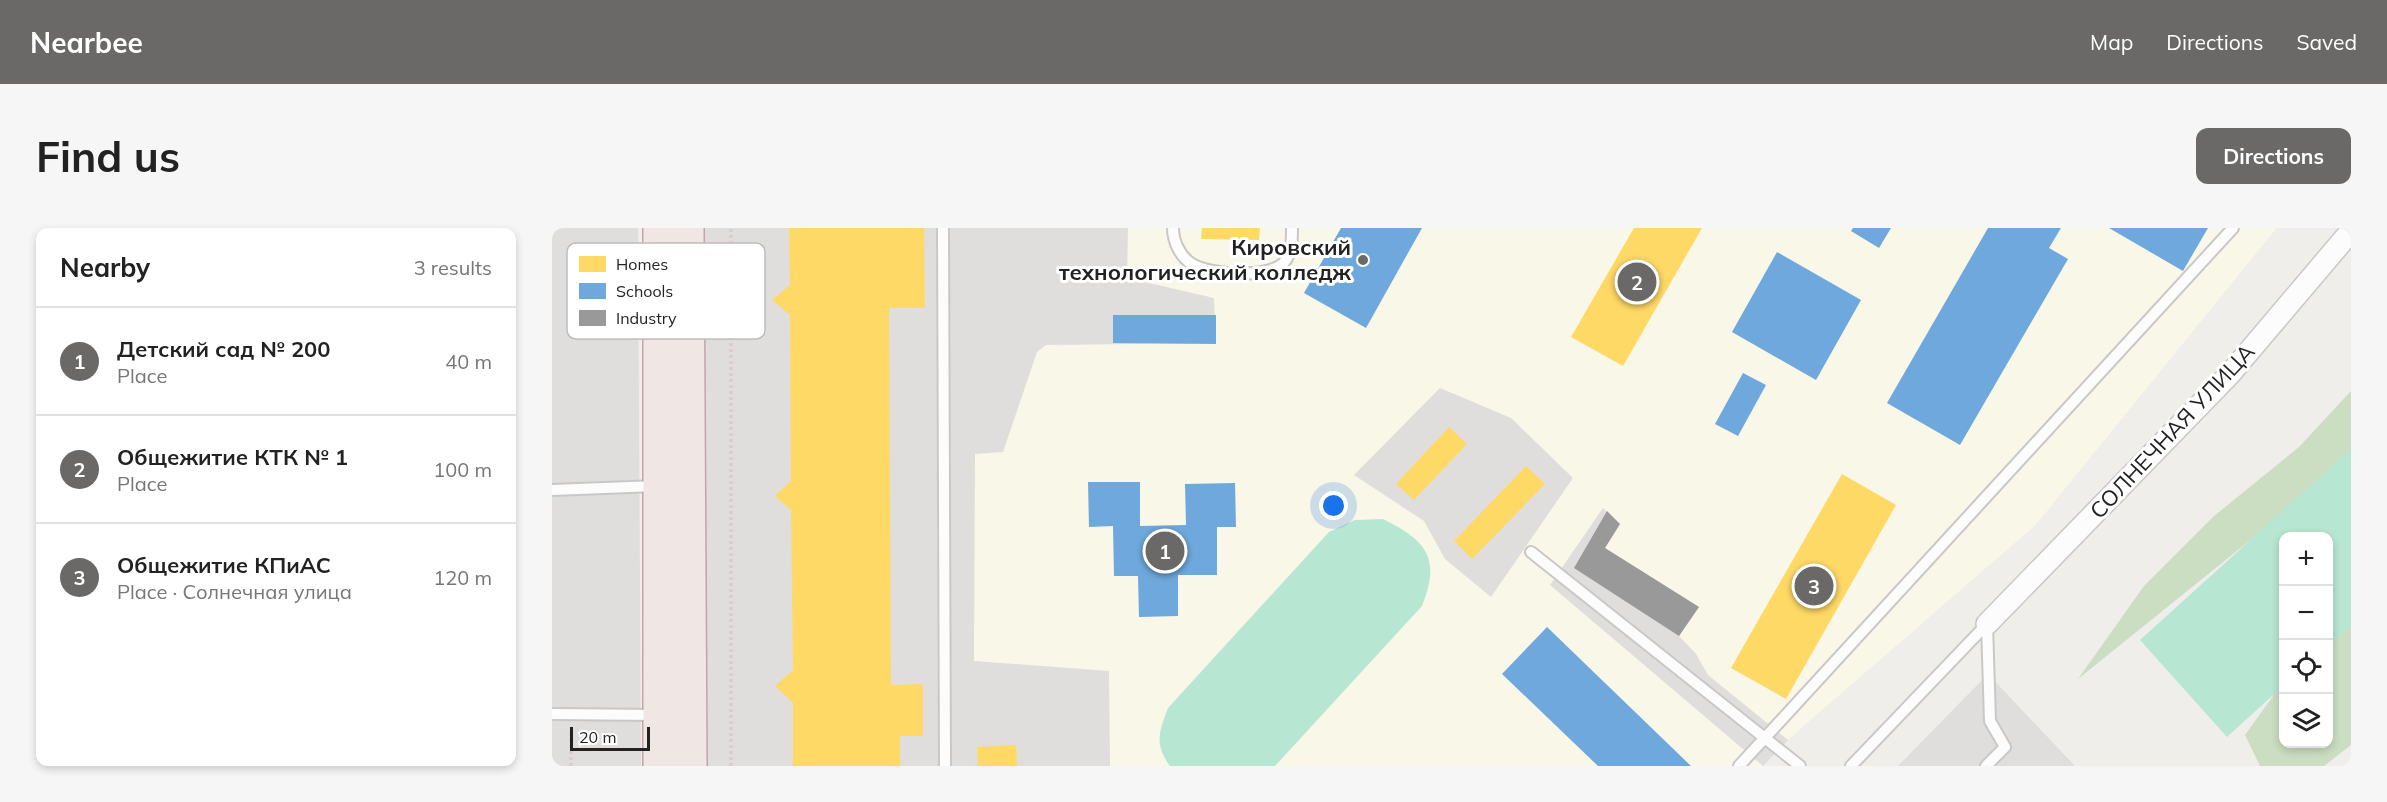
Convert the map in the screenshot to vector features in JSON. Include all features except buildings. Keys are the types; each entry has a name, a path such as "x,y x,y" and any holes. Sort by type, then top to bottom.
{"highway":[{"path":"687,228 687,243"},
{"path":"660,339 660,766"},
{"path":"688,339 690,766"}],"street":[{"name":"СОЛНЕЧНАЯ УЛИЦА","path":"1987,624 2229,375 2351,231"}],"lane":[{"path":"943,228 945,766"},
{"path":"1173,228 1173,237 1190,262 1214,270 1257,274 1272,271 1285,261 1292,246 1292,228"},
{"path":"1739,766 2233,228"},
{"path":"552,490 660,486"},
{"path":"1531,552 1800,766"},
{"path":"1851,766 1987,624"},
{"path":"1986,766 2005,747 1990,721 1987,624"},
{"path":"552,714 660,715"}],"path":[{"path":"731,339 731,766"},
{"path":"571,714 571,766"}],"shaded area":[{"path":"552,228 638,228 638,243 567,243 567,339 639,339 641,766 552,766"},
{"path":"703,228 2277,228 2036,525 1788,740 1763,766 703,766 703,339 765,339 765,243 703,243"},
{"path":"1128,228 2277,228 2036,525 1788,740 1708,675 1696,654 1679,636 1699,607 1605,548 1620,524 1603,508 1550,585 1763,766 1110,766 1109,671 974,661 975,454 1003,452 1037,352 1046,345 1216,343 1214,298 1127,278","holes":["1440,388 1511,418 1573,478 1491,597 1445,559 1424,521 1354,475"]},
{"path":"1988,674 2075,766 1898,766"}],"green space":[{"path":"2351,391 2351,459 2078,679 2144,586 2214,516 2299,447"},
{"path":"2351,449 2351,626 2333,642 2333,532 2279,532 2279,690 2227,737 2140,640"},
{"path":"1383,519 1410,535 1426,553 1430,563 1430,575 1422,606 1275,766 1170,766 1160,744 1162,724 1168,708 1329,532 1355,520"},
{"path":"2351,593 2351,745 2324,766 2260,766 2245,735 2279,688 2279,748 2333,748 2333,616"}],"place":[{"name":"Кировский технологический колледж","path":"1363,260"},
{"name":"Общежитие КТК № 1","path":"1637,282"},
{"name":"Детский сад № 200","path":"1165,551"},
{"name":"Общежитие КПиАС","path":"1814,586"}]}
